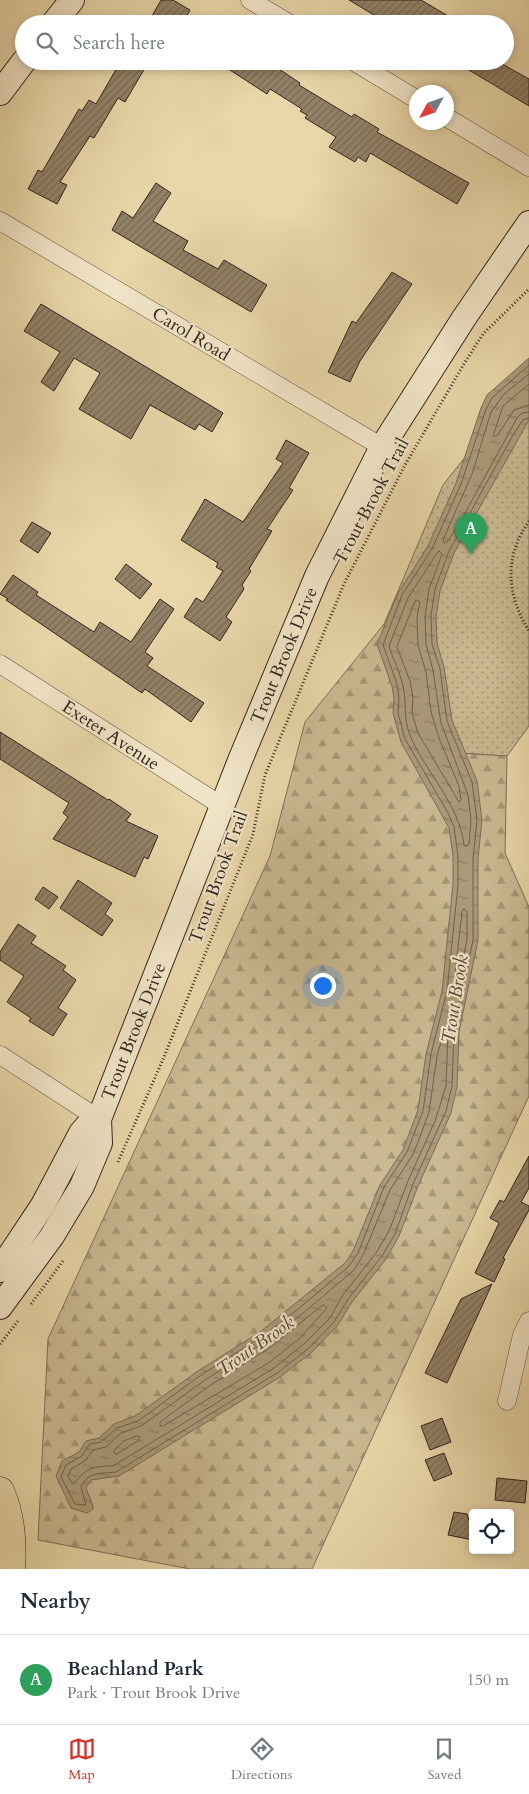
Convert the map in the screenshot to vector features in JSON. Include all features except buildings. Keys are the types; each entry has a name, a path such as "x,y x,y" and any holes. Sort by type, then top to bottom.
{"highway":[{"path":"0,1491 9,1517 12,1535 11,1569"}],"main road":[{"path":"60,15 72,0"},
{"path":"2,87 16,70"},
{"name":"Trout Brook Drive","path":"0,1307 52,1236 82,1186 100,1144 99,1119 222,806 317,576 382,447 464,318 529,223"},
{"name":"Trout Brook Drive","path":"0,1270 43,1205 81,1133 88,1125 99,1119"}],"street":[{"path":"250,0 275,15"},
{"path":"368,70 409,95"},
{"path":"454,122 529,167"},
{"name":"Carol Road","path":"0,221 382,447"},
{"name":"Exeter Avenue","path":"0,664 222,806"},
{"path":"0,1055 99,1119"},
{"path":"507,1401 522,1334 529,1321"}],"path":[{"name":"Trout Brook Trail","path":"117,1164 164,1057 253,834 265,775 344,584 404,465 464,364 483,334 529,289"},
{"path":"529,521 518,538 510,570 513,599 529,631"},
{"path":"26,1311 66,1256"},
{"path":"0,1344 21,1318"}],"green space":[{"path":"529,377 529,726 507,756 423,751 390,674 384,624 443,485"},
{"path":"384,624 390,674 423,751 507,756 505,853 529,907 529,1096 312,1569 190,1569 38,1540 48,1339 270,856 305,722"}],"water":[{"name":"Trout Brook","path":"529,358 529,420 454,553 440,591 436,617 437,643 444,667 452,720 477,781 482,820 478,859 478,940 459,1032 457,1087 451,1113 418,1186 399,1236 386,1259 352,1302 338,1325 312,1352 280,1377 119,1476 91,1480 86,1488 93,1509 87,1513 71,1508 56,1476 62,1461 79,1452 86,1441 99,1438 114,1424 135,1416 198,1371 260,1332 345,1263 353,1251 380,1185 403,1150 418,1110 426,1054 442,991 453,884 453,856 449,828 401,742 393,713 394,699 392,686 377,644 398,593 428,546 456,483 487,395"}],"place":[{"name":"Beachland Park","path":"471,554"}]}
